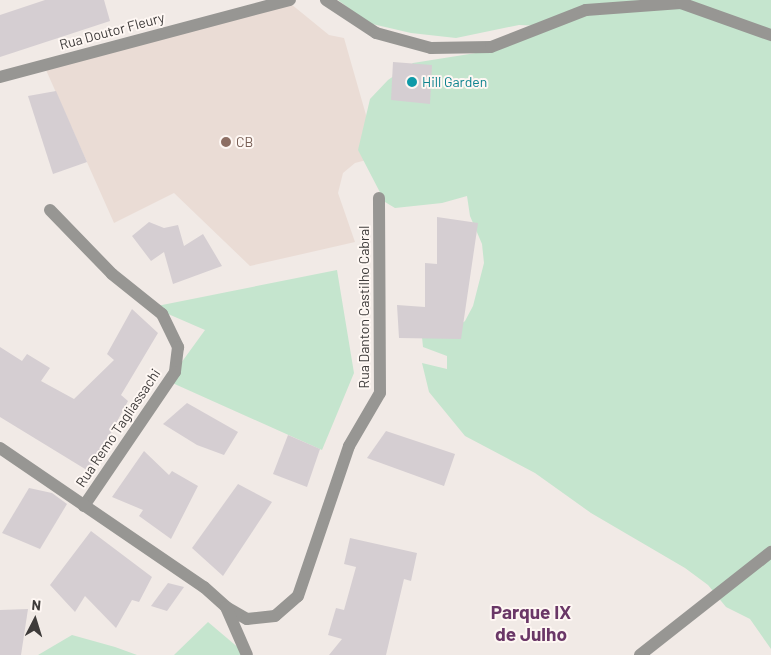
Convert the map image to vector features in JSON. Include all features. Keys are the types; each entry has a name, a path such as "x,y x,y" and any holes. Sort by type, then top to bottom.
{"street":[{"name":"Rua Doutor Fleury","path":"0,77 290,0"},
{"path":"326,0 352,20 376,33 431,48 491,47 586,10 681,3 771,35"},
{"name":"Rua Danton Castilho Cabral","path":"226,607 247,619 261,619 275,616 298,596 349,446 380,393 378,198"},
{"name":"Rua Remo Tagliassachi","path":"50,210 112,274 162,314 178,347 175,372 84,506"},
{"path":"0,448 204,587 226,607 247,655"},
{"path":"640,655 771,552"}],"shaded area":[{"name":"CB","path":"291,4 329,35 344,38 378,157 355,163 343,173 338,193 355,242 250,266 174,193 114,223 46,70"}],"green space":[{"path":"338,0 771,0 771,649 750,619 726,607 708,585 685,568 591,513 535,473 465,436 429,392 422,363 447,369 447,356 423,347 422,337 456,328 465,321 473,306 484,263 482,244 470,216 467,196 442,203 395,208 385,202 358,150 370,99 388,80 413,63 482,52 542,26 519,25 456,38 411,33 368,23"},
{"path":"337,270 354,373 322,450 168,381 205,330 152,307"},
{"path":"208,622 247,655 174,655"},
{"path":"72,635 115,647 137,655 38,655"}],"building":[{"path":"45,0 104,0 110,21 0,57 0,15"},
{"name":"Hill Garden","path":"393,62 432,65 430,104 391,100"},
{"path":"56,91 87,162 53,174 28,96"},
{"path":"437,217 478,223 461,339 399,338 397,305 425,307 425,263 437,264"},
{"path":"149,222 164,228 178,225 184,246 203,234 222,266 173,284 164,252 151,261 132,236"},
{"path":"132,309 158,333 121,395 128,401 90,472 0,417 0,347 22,361 27,354 50,368 41,381 74,399 114,360 107,354"},
{"path":"187,403 238,432 224,455 197,445 163,424"},
{"path":"386,431 455,454 444,486 367,458"},
{"path":"288,435 320,449 307,487 273,474"},
{"path":"144,451 169,475 172,471 198,486 171,539 139,516 143,510 112,497"},
{"path":"238,484 272,502 223,576 192,548"},
{"path":"29,488 52,493 67,504 40,549 2,533"},
{"path":"91,531 152,577 139,602 132,600 116,628 85,596 75,612 50,585"},
{"path":"350,538 417,553 411,581 404,579 386,655 329,655 342,639 328,635 336,608 344,610 356,567 344,564"},
{"path":"168,583 184,587 167,611 151,606"},
{"path":"28,609 21,655 0,655 0,610"}],"place":[{"name":"Hill Garden","path":"412,82"},
{"name":"CB","path":"226,142"}],"district":[{"name":"Parque IX de Julho","path":"531,623"}]}
